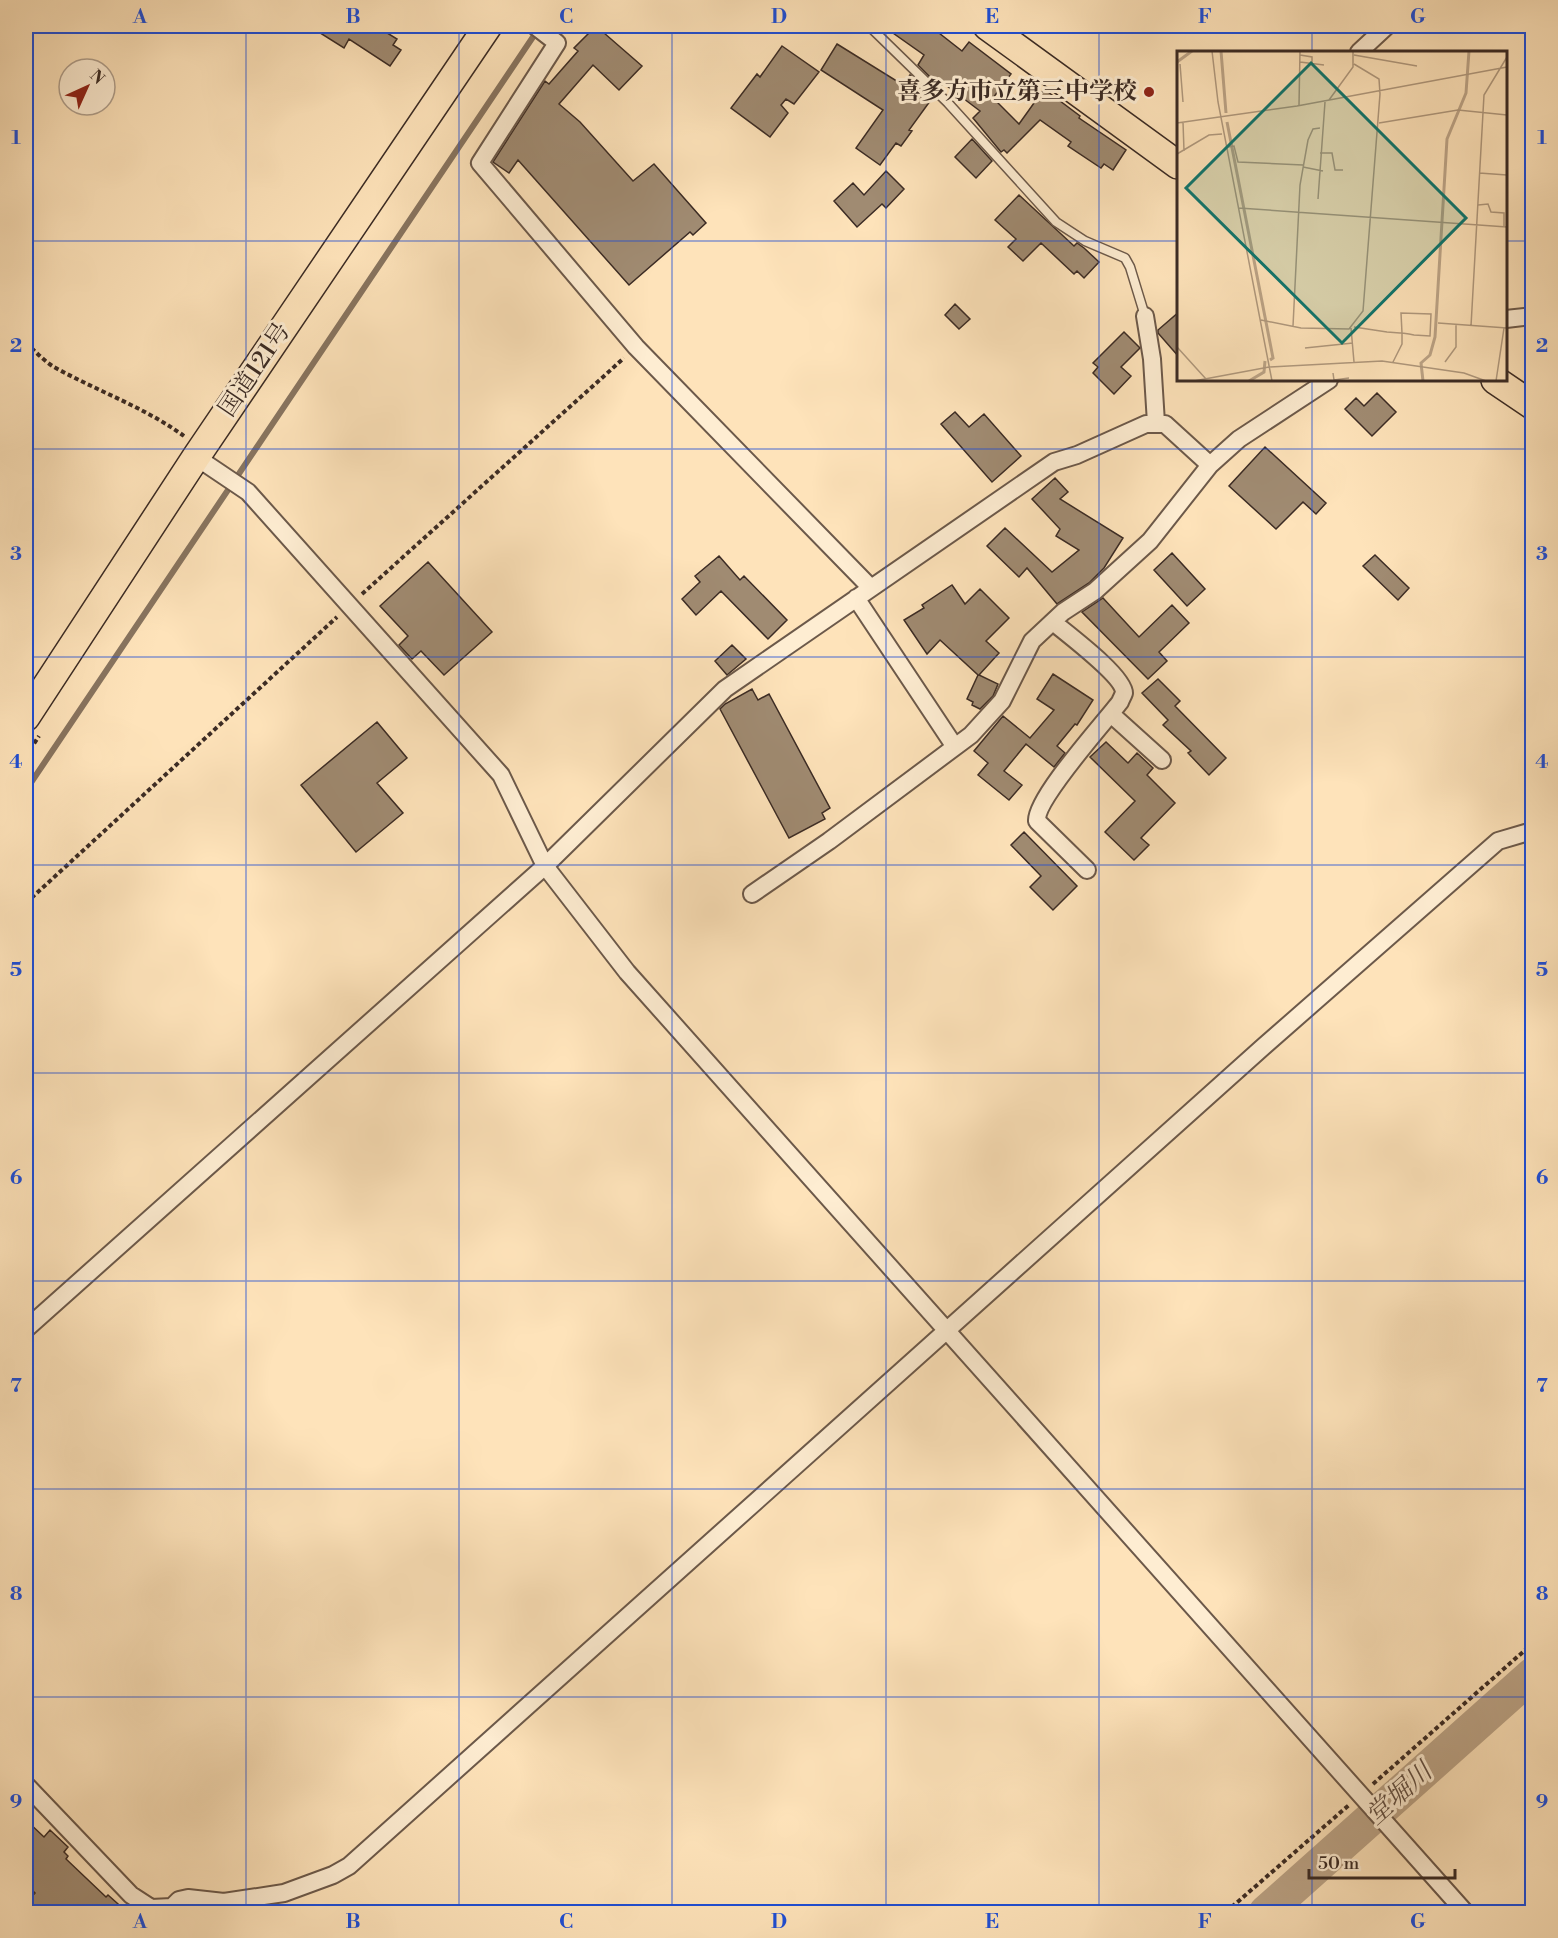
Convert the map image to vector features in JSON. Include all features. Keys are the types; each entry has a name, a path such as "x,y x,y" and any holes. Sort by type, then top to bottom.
{"highway":[{"name":"国道121号","path":"26,717 199,453 489,26"},
{"path":"987,26 1177,164"},
{"path":"1497,381 1533,405"}],"street":[{"path":"535,26 557,43 480,164 636,347 871,588"},
{"path":"1360,51 1387,26"},
{"path":"1145,316 1152,359 1156,423"},
{"path":"1507,319 1533,316"},
{"path":"752,894 829,842 971,735 1002,701 1032,641 1063,612 1095,591 1150,541 1210,465 1239,439 1327,381"},
{"path":"26,1329 545,866 725,689 1054,462 1077,455 1146,424 1156,423 1165,424 1210,465"},
{"path":"199,453 248,492 501,775 545,866 627,972 1465,1912"},
{"path":"856,598 955,747"},
{"path":"1053,622 1113,673 1122,685 1124,693 1111,714 1072,760 1036,814 1037,821 1086,870"},
{"path":"1111,714 1162,760"},
{"path":"26,1785 131,1896 152,1910 174,1910 179,1900 188,1898 224,1902 285,1893 333,1875 349,1866 1254,1055 1498,841 1533,831"}],"lane":[{"path":"869,26 948,103 1056,222 1085,241 1125,258 1145,316"}],"path":[{"path":"26,343 52,366 168,425 199,453"},
{"path":"26,903 350,605 636,347"},
{"path":"1226,1912 1533,1644"}],"building":[{"path":"309,26 376,26 397,39 393,45 401,50 390,66 349,39 344,48"},
{"path":"596,26 642,66 619,90 593,65 559,104 580,122 633,181 654,164 706,223 693,235 690,232 629,285 518,160 509,173 493,162 545,81 549,84 578,51 574,48"},
{"path":"883,26 930,26 962,51 969,42 1011,74 993,98 1019,124 1044,89 1080,116 1079,118 1126,150 1113,170 1104,164 1101,168 1068,146 1071,142 1040,120 1007,153 1004,150 1001,152 973,118 980,111 943,83 940,87 918,65 924,55"},
{"path":"837,44 903,85 910,75 933,97 909,130 912,131 901,146 896,143 880,165 856,148 883,110 821,70"},
{"path":"782,46 819,72 794,104 786,99 781,105 788,113 770,137 731,108 757,74 760,77"},
{"path":"972,139 992,161 976,178 955,157"},
{"path":"886,171 904,189 886,208 882,204 857,227 834,201 853,183 864,195"},
{"path":"1019,195 1074,246 1077,243 1099,262 1084,278 1077,271 1074,274 1041,243 1023,261 1008,247 1016,239 995,220"},
{"path":"955,304 970,319 959,329 945,315"},
{"path":"1177,314 1177,355 1158,333 1158,330"},
{"path":"1124,332 1140,348 1121,367 1131,376 1114,394 1093,373 1098,367 1093,363"},
{"path":"1377,393 1396,412 1372,436 1345,409 1356,398 1364,406"},
{"path":"955,412 969,427 984,414 1021,456 992,482 941,424"},
{"path":"1265,447 1326,503 1316,514 1303,502 1276,529 1229,486"},
{"path":"1055,478 1068,492 1060,499 1123,538 1104,568 1089,583 1057,604 1027,568 1019,577 987,546 1005,528 1052,572 1079,550 1056,536 1060,529 1032,499"},
{"path":"1172,553 1205,589 1187,606 1154,570"},
{"path":"1375,555 1409,588 1398,600 1363,566"},
{"path":"719,556 740,580 744,576 787,620 768,639 721,591 696,615 682,599 700,582 695,576"},
{"path":"428,562 492,632 444,675 421,651 412,659 399,645 408,636 380,606"},
{"path":"952,585 965,604 980,589 1009,618 986,641 999,653 979,675 998,684 993,696 980,709 967,699 978,675 940,640 927,654 904,620 924,608 922,605"},
{"path":"1103,598 1139,637 1172,605 1189,623 1159,652 1167,661 1148,679 1082,612"},
{"path":"732,645 746,659 727,675 715,661"},
{"path":"1053,674 1093,700 1077,725 1075,724 1057,746 1065,753 1054,767 1026,744 1004,771 1022,785 1009,800 978,775 988,763 974,751 1003,716 1030,738 1054,710 1037,699"},
{"path":"1158,679 1180,701 1175,706 1226,758 1209,775 1188,753 1191,751 1163,725 1168,720 1142,693"},
{"path":"752,689 758,700 769,694 830,808 822,813 825,819 789,838 720,709"},
{"path":"377,722 407,758 377,783 403,813 356,852 301,785"},
{"path":"1106,742 1128,763 1137,753 1153,768 1147,775 1175,803 1141,838 1149,845 1134,860 1105,832 1135,801 1090,757"},
{"path":"1024,832 1077,886 1053,910 1030,887 1041,876 1011,845"},
{"path":"26,1820 44,1837 50,1830 68,1847 64,1852 68,1856 66,1859 106,1897 108,1895 127,1912 26,1912 26,1903 35,1893 26,1884"}],"waterway":[{"path":"26,790 537,31"},
{"name":"堂堀川","path":"1266,1912 1532,1675"}],"place":[{"name":"喜多方市立第三中学校","path":"1149,92"}]}
